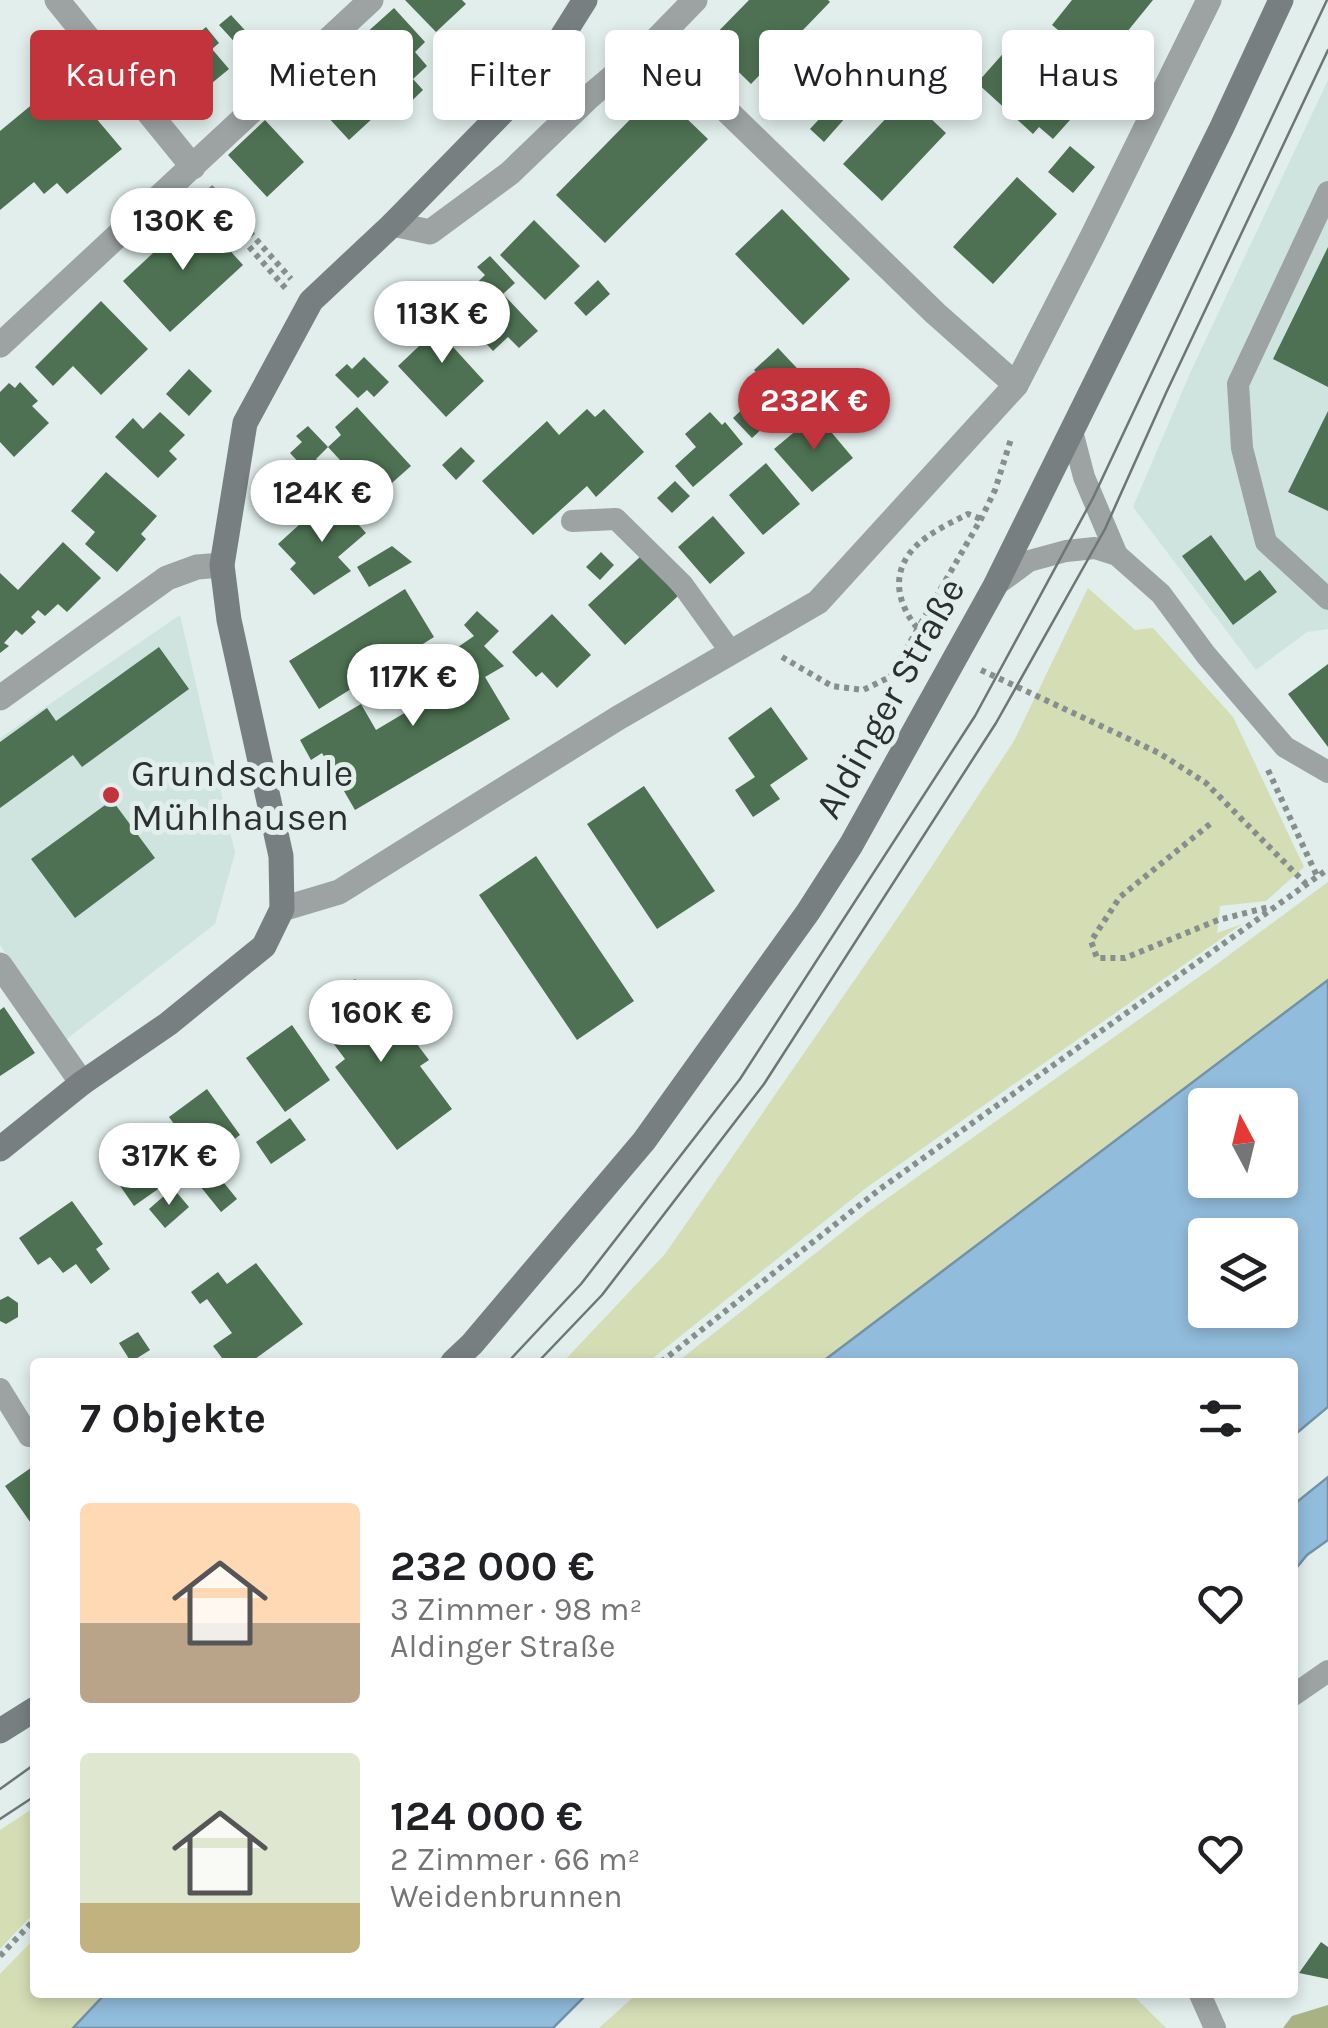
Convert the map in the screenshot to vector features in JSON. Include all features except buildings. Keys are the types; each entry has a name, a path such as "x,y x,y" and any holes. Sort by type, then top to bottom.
{"main road":[{"path":"0,1149 82,1083 168,1024 264,946 282,909 281,856 229,620 222,565 245,423 308,306 536,78 585,0"},
{"name":"Aldinger Straße","path":"457,1358 644,1141 808,912 850,845 996,586 1281,0"},
{"path":"0,1731 30,1713"},
{"path":"0,1742 30,1713"}],"street":[{"path":"57,0 189,171"},
{"path":"0,344 371,0"},
{"path":"665,30 694,0"},
{"path":"282,909 339,892 618,718 818,602 1016,386 1208,0"},
{"path":"392,224 430,232 510,173 605,84"},
{"path":"736,120 1016,386"},
{"path":"0,698 167,578 197,567 222,565"},
{"path":"0,965 82,1083"}],"lane":[{"path":"1328,192 1238,384 1242,448 1266,542 1328,599"},
{"path":"1072,431 1084,477 1117,555"},
{"path":"572,521 616,519 682,584 731,652"},
{"path":"996,586 1029,562 1066,551 1095,548 1117,555 1161,594 1206,655 1286,747 1328,772"},
{"path":"0,1389 30,1435"},
{"path":"1298,1692 1328,1671"},
{"path":"1202,1998 1215,2028"}],"path":[{"path":"189,171 308,306"},
{"path":"758,636 786,662 832,686 864,690 890,677 981,519 995,490 1014,430"},
{"path":"951,522 968,514 981,519"},
{"path":"1086,721 1159,753 1206,782 1306,884"},
{"path":"1286,747 1266,771 1317,876"},
{"path":"1210,824 1120,897 1091,942 1097,958 1125,958 1218,920 1275,906"},
{"path":"666,1358 880,1189 1328,869"},
{"path":"0,1956 30,1924"}],"shaded area":[{"path":"1328,80 1328,629 1307,632 1256,670 1133,507 1191,371"},
{"name":"Grundschule Mühlhausen","path":"180,615 235,853 215,924 64,1041 0,945 0,738"}],"green space":[{"path":"1088,588 1135,630 1153,628 1233,717 1304,867 1266,901 1220,906 1217,933 1242,924 866,1188 653,1358 567,1358 665,1254 903,910 1014,741"},
{"path":"1328,882 1328,980 827,1358 682,1358 868,1212"},
{"path":"30,1810 30,1917 0,1949 0,1830"},
{"path":"30,1943 30,1998 102,1998 73,2028 0,2028 0,1974"},
{"path":"632,1998 1136,1998 1166,2028 599,2028"},
{"path":"1328,2005 1328,2028 1283,2028 1292,2016"}],"water":[{"path":"1328,980 1328,1407 1298,1432 1298,1358 827,1358"},
{"path":"1328,1477 1328,1540 1298,1566 1298,1501"},
{"path":"101,1998 583,1998 553,2028 73,2028"}],"tram line":[{"path":"512,1358 581,1284 740,1079 975,716 1093,498 1327,0"},
{"path":"542,1358 602,1295 764,1084 996,723 1105,529 1328,50"},
{"path":"0,1789 30,1768"},
{"path":"0,1819 30,1799"}],"place":[{"name":"Grundschule Mühlhausen","path":"111,795"}]}
